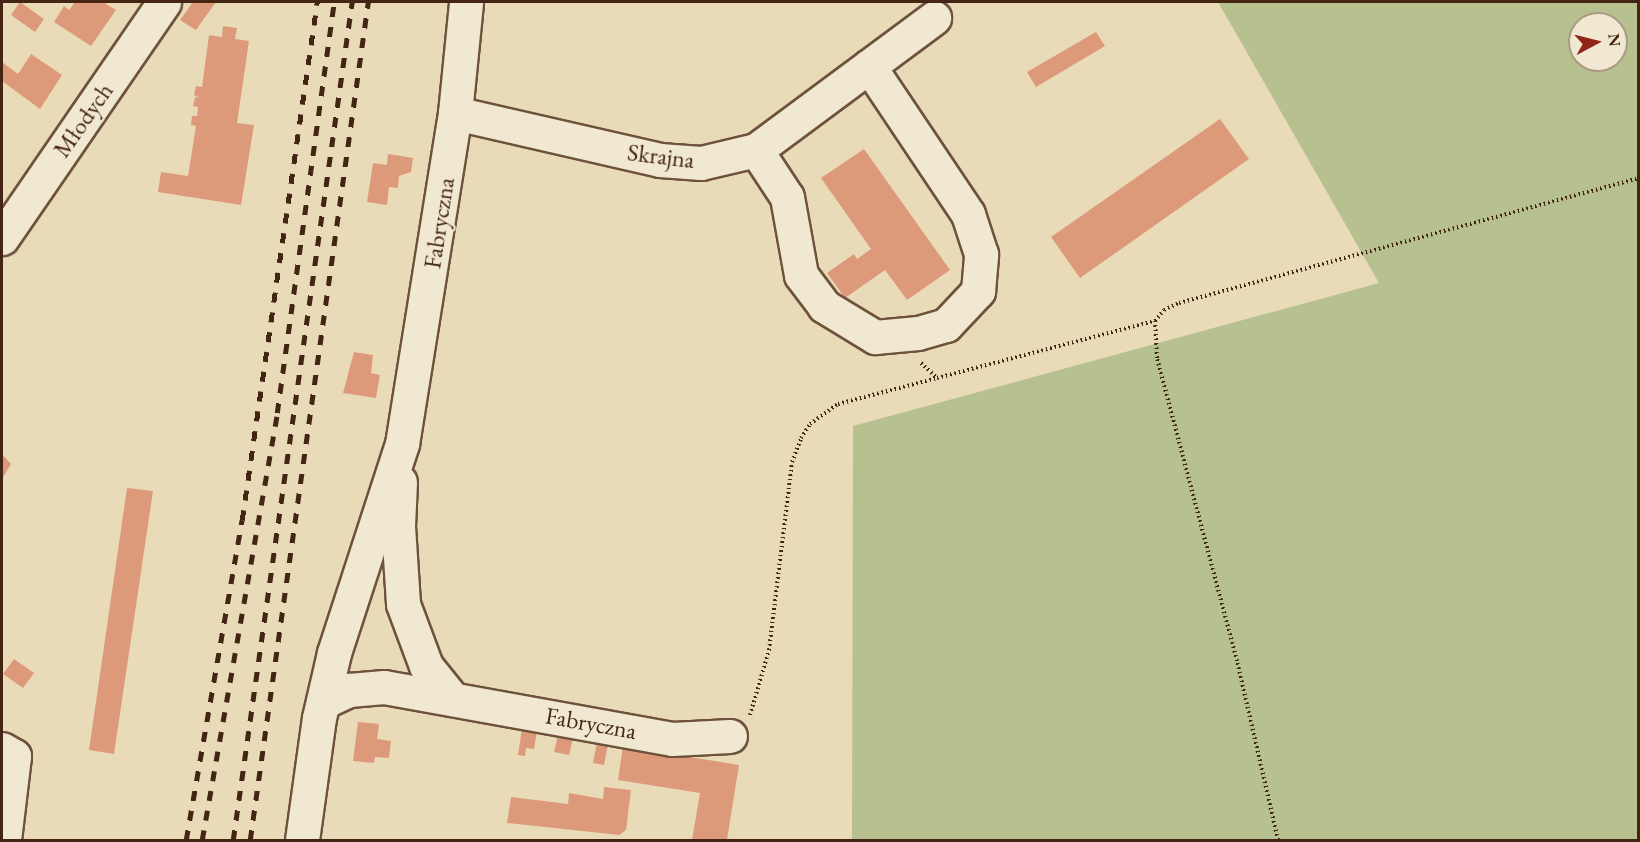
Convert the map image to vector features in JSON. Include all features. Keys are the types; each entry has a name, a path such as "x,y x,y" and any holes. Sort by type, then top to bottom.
{"street":[{"name":"Młodych","path":"2,238 164,2"},
{"name":"Fabryczna","path":"452,697 426,666 403,604 398,525 402,444 455,113 466,2"},
{"name":"Skrajna","path":"455,113 660,160 701,163 756,150 934,18"},
{"path":"756,150 787,197 801,275 824,306 875,336 902,335 946,325 978,291 981,254 968,214 869,66"},
{"name":"Fabryczna","path":"302,840 323,702 346,609 402,444"},
{"name":"Fabryczna","path":"323,702 365,687 452,697 672,739 730,736"},
{"path":"2,749 14,756 4,840"}],"path":[{"path":"1278,840 1237,660 1157,358 1155,321 1164,310 1179,303 1638,178"},
{"path":"730,736 744,726 762,682 792,462 801,438 810,424 838,404 1138,323 1155,321"},
{"path":"902,335 926,369 938,378"}],"green space":[{"path":"1218,2 1638,2 1638,840 852,840 853,426 1379,283"}],"building":[{"path":"20,2 44,19 35,32 11,15"},
{"path":"75,2 103,2 116,10 91,46 54,22 64,6 69,10"},
{"path":"193,2 216,2 196,30 180,20"},
{"path":"223,26 237,28 235,39 249,41 237,123 254,125 241,205 158,192 161,172 188,176 196,126 191,125 192,116 197,116 198,107 193,106 195,97 200,98 194,95 196,86 202,87 209,35 222,37"},
{"path":"1096,32 1105,46 1036,87 1027,72"},
{"path":"31,54 62,75 40,109 2,81 2,62 18,74"},
{"path":"1220,119 1249,159 1080,278 1051,237"},
{"path":"864,149 950,270 907,300 885,270 845,298 827,273 854,254 857,259 871,249 821,178"},
{"path":"388,154 413,158 411,172 399,176 398,188 389,187 387,205 367,202 373,163 387,165"},
{"path":"354,352 373,355 371,373 380,375 376,398 343,393"},
{"path":"2,454 11,464 2,479"},
{"path":"127,488 153,491 114,754 89,750"},
{"path":"14,659 34,673 23,688 3,674"},
{"path":"358,722 379,724 377,739 391,741 389,758 375,757 374,763 353,761"},
{"path":"522,728 537,731 534,749 526,748 525,756 518,755"},
{"path":"558,735 573,738 569,755 554,752"},
{"path":"597,742 608,744 604,765 593,763"},
{"path":"623,746 739,765 727,840 692,840 700,793 618,780"},
{"path":"604,787 631,790 626,830 619,835 507,823 511,797 568,804 569,793 603,799"}],"railway":[{"path":"186,840 242,520 317,2"},
{"path":"202,840 277,413 334,2"},
{"path":"233,840 352,2"},
{"path":"250,840 368,2"}]}
